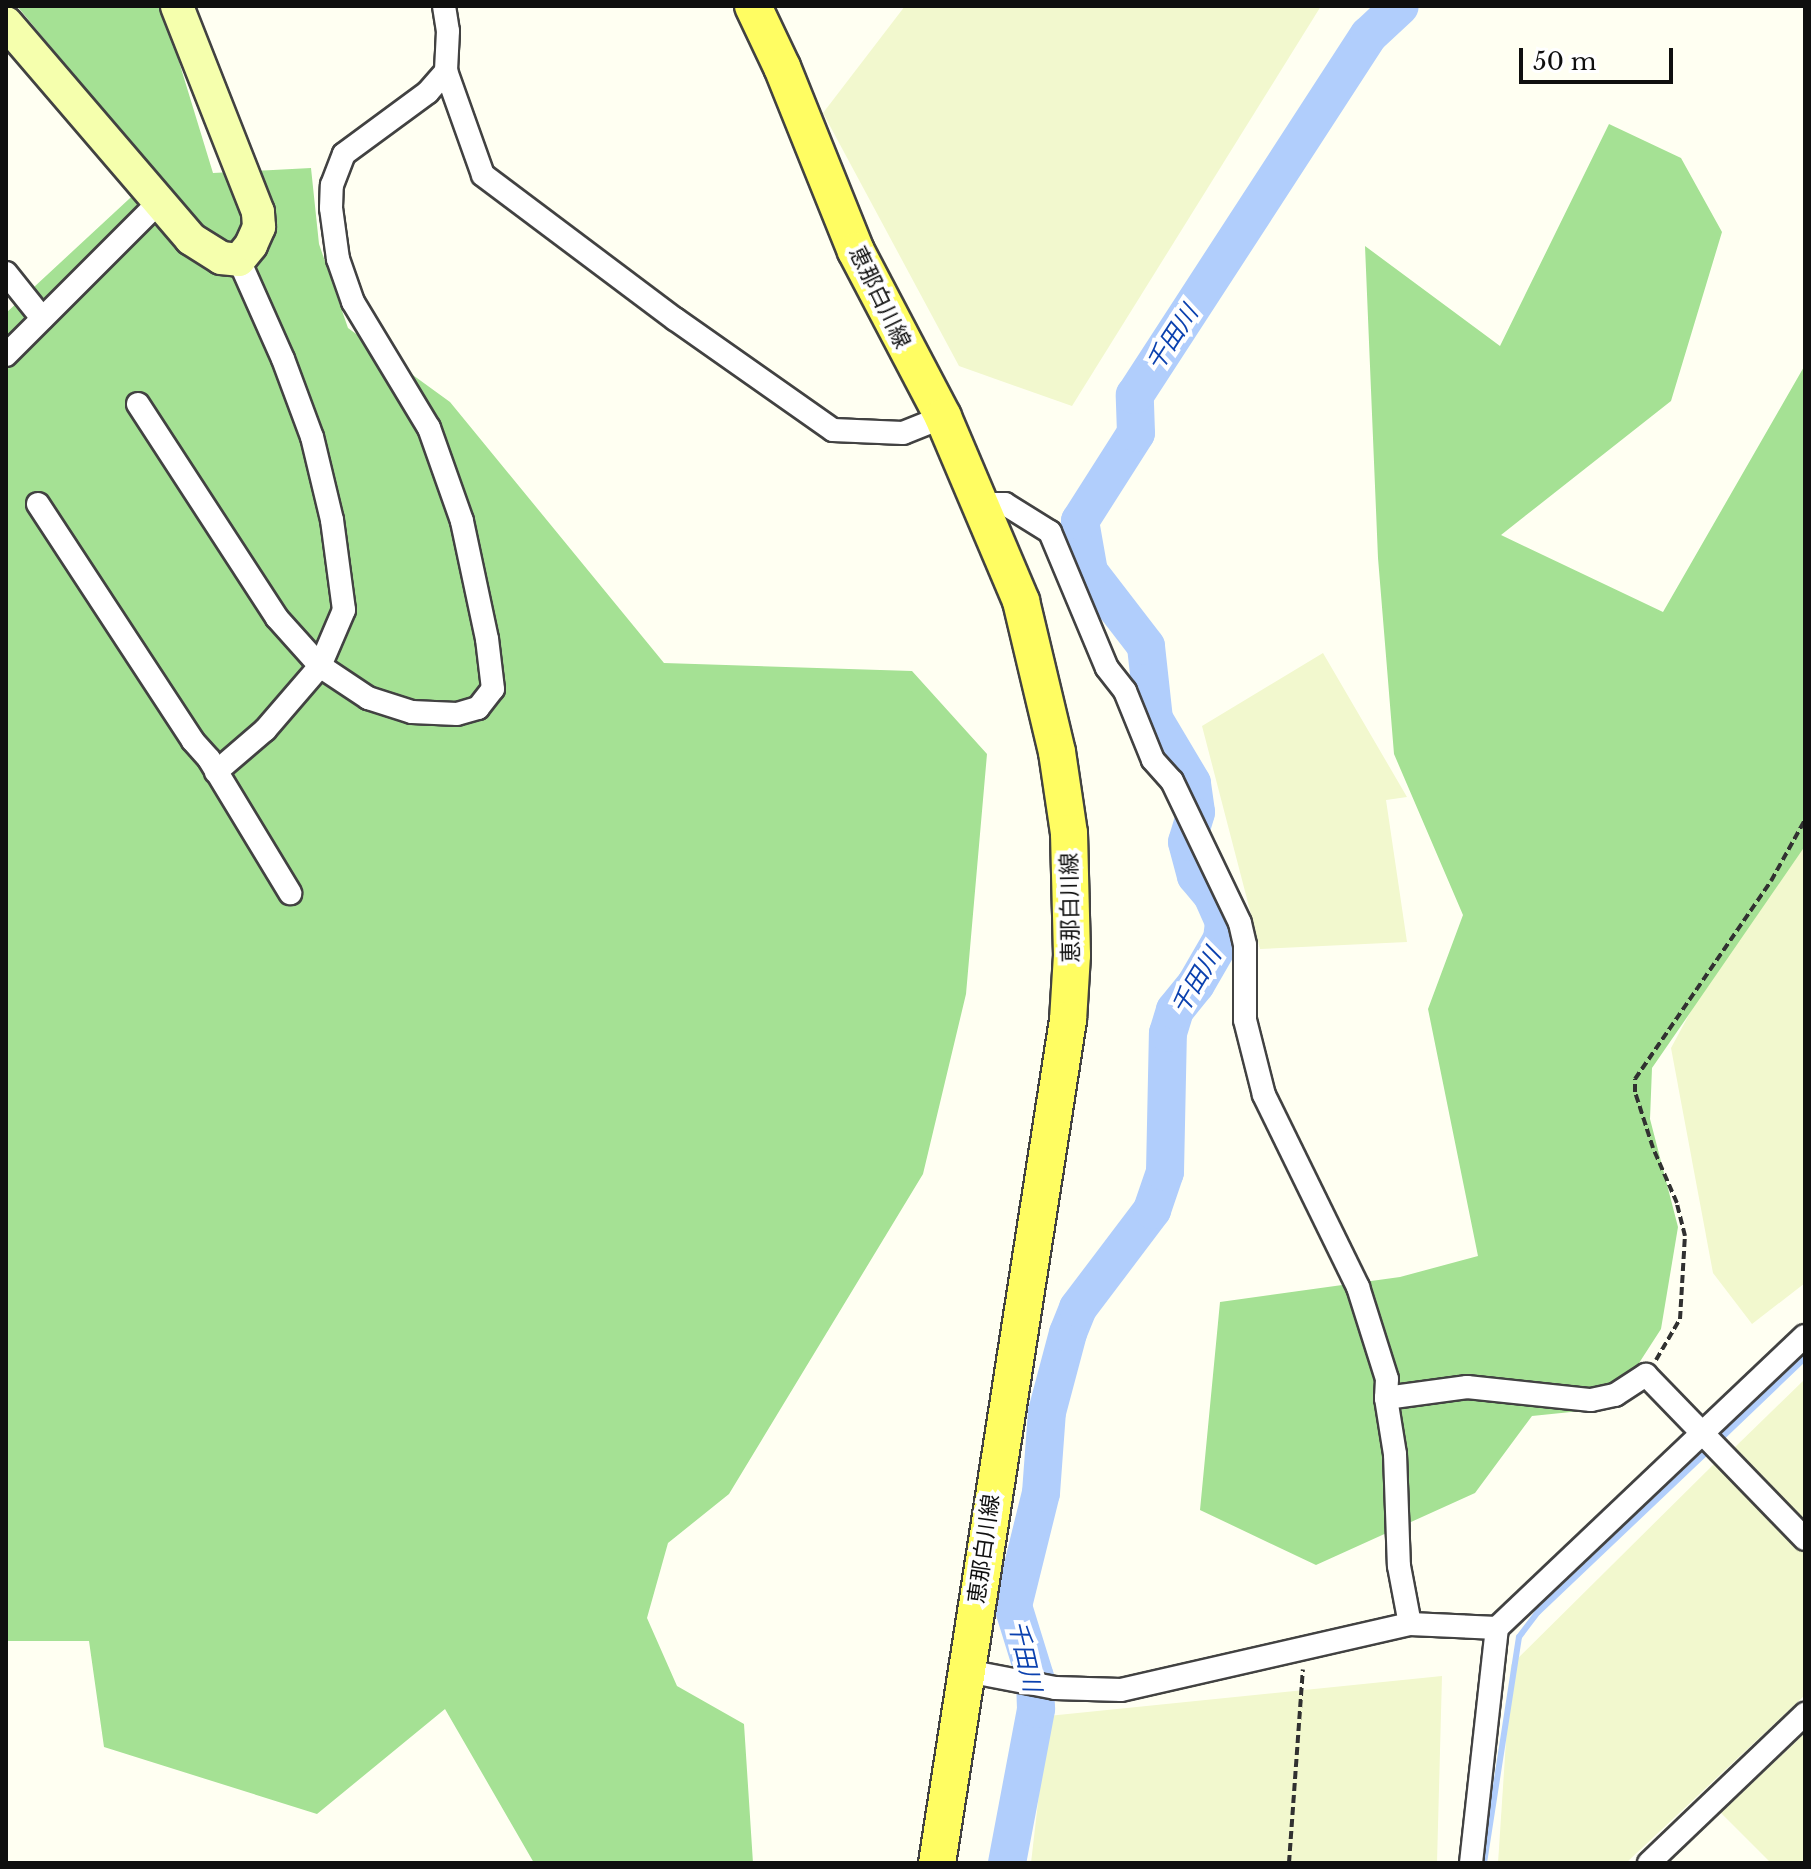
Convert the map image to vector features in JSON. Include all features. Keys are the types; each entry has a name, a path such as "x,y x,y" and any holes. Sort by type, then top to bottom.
{"main road":[{"name":"恵那白川線","path":"753,6 782,67 856,251 943,417 1021,601 1057,752 1069,833 1072,955 1068,1020 937,1863"}],"street":[{"path":"177,6 258,212 259,227 251,245 239,260"},
{"path":"444,6 448,31 446,71 483,175 675,319 833,430 903,433 943,417"},
{"path":"6,23 191,239 221,258 239,260"},
{"path":"138,404 277,618 320,666 368,698 427,715 457,714 478,708 493,689 487,639 462,521 429,428 353,302 338,259 331,208 332,185 344,154 428,92 446,71"},
{"path":"6,355 158,203"},
{"path":"216,772 265,730 320,666 344,610 332,520 312,437 283,359 239,260"},
{"path":"6,273 42,318"},
{"path":"38,504 216,772 290,893"},
{"path":"980,504 1005,504 1050,532 1107,668 1125,691 1153,760 1172,781 1183,802 1240,923 1245,945 1245,1020 1264,1095 1358,1287 1387,1379 1386,1398 1395,1454 1399,1566 1410,1624"},
{"path":"1471,1863 1497,1628 1705,1435 1805,1336"},
{"path":"1386,1398 1467,1387 1578,1401 1615,1395 1646,1375 1805,1539"},
{"path":"967,1671 1018,1678 1055,1688 1121,1690 1410,1624 1497,1628"},
{"path":"1649,1863 1805,1714"}],"path":[{"path":"1646,1375 1680,1319 1685,1236 1677,1203 1653,1148 1635,1092 1635,1079 1771,881 1805,820"},
{"path":"1289,1863 1305,1648"}],"green space":[{"path":"17,6 162,6 213,173 311,168 319,244 348,328 450,402 664,663 912,671 987,754 966,994 923,1174 729,1494 668,1543 647,1618 677,1686 744,1724 753,1863 534,1863 445,1709 317,1814 104,1747 89,1641 6,1641 6,313 156,174"},
{"path":"905,6 1321,6 1072,406 959,366 823,113"},
{"path":"1609,124 1681,158 1722,232 1671,401 1501,535 1663,612 1805,365 1805,846 1652,1068 1650,1119 1678,1227 1661,1329 1610,1408 1532,1416 1475,1493 1316,1565 1200,1510 1220,1302 1400,1277 1478,1256 1428,1009 1463,915 1394,754 1378,558 1365,246 1500,346"},
{"path":"1323,653 1407,797 1386,800 1407,942 1260,949 1202,726"},
{"path":"1805,800 1805,1283 1752,1324 1713,1273 1671,1048"},
{"path":"1805,1379 1805,1526 1732,1450"},
{"path":"1716,1462 1805,1553 1805,1695 1626,1863 1498,1863 1511,1665"},
{"path":"1442,1676 1437,1863 1031,1863 1048,1716"},
{"path":"1805,1733 1805,1863 1771,1863 1721,1813"}],"waterway":[{"name":"千田川","path":"1007,1863 1036,1709 1035,1677 1013,1606 1041,1493 1047,1412 1068,1333 1078,1308 1152,1210 1165,1172 1168,1033 1175,1010 1196,984 1222,939 1224,922 1212,895 1196,876 1187,842 1196,812 1192,783 1154,719 1146,646 1089,572 1080,521 1136,433 1135,395 1369,35 1400,6"},
{"path":"1718,1441 1805,1358"},
{"path":"1484,1863 1519,1637 1538,1612 1710,1449"}]}
